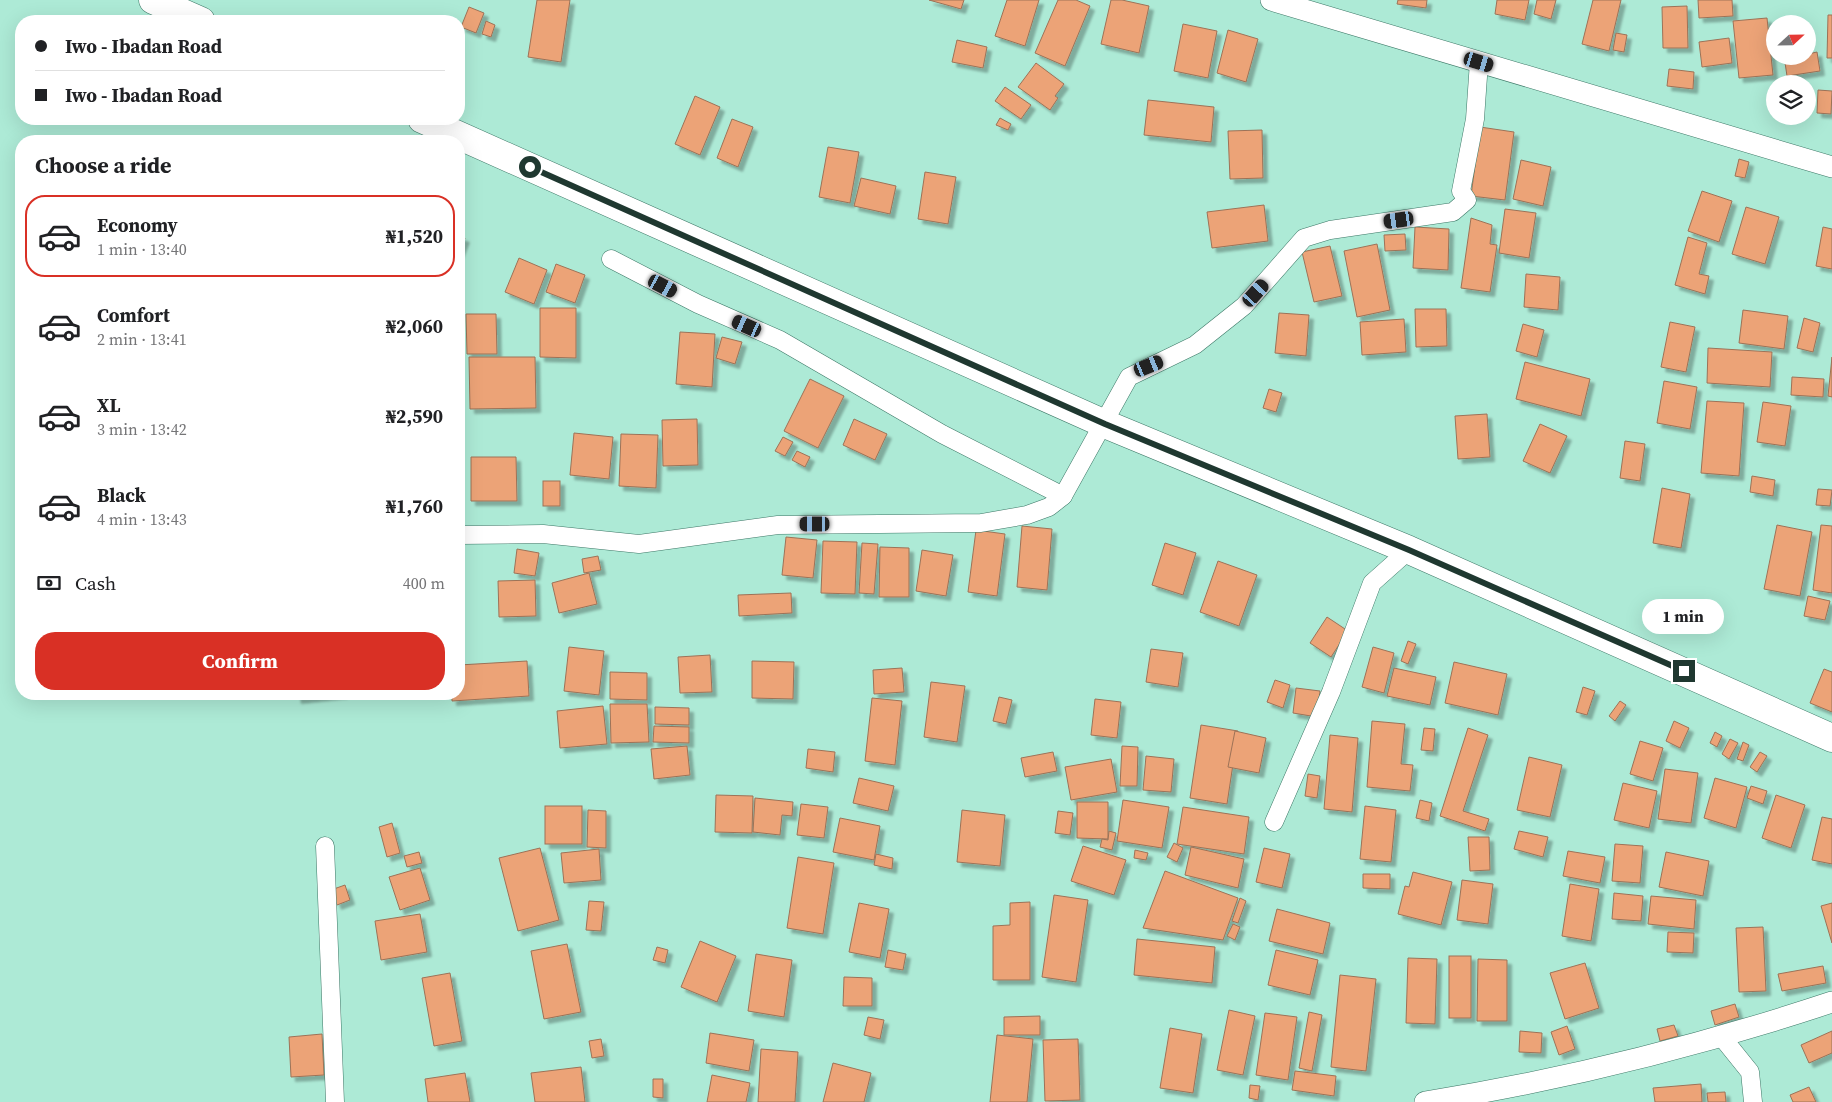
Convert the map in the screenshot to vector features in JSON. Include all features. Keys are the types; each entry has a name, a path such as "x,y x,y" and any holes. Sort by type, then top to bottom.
{"main road":[{"path":"152,0 187,15"},
{"path":"435,125 458,135"},
{"path":"465,138 1105,424 1409,550 1832,738"}],"street":[{"path":"1271,0 1301,4 1479,62 1832,167"},
{"path":"465,536 543,534 639,544 778,525 981,523 1027,515 1049,506 1063,496 1105,424 1129,377 1195,345 1244,306 1304,238 1330,230 1453,212 1467,200 1460,191 1475,119 1479,62"},
{"path":"611,259 698,304 780,340 942,434 1063,496"},
{"path":"1274,822 1331,692 1372,583 1409,550"},
{"path":"325,846 336,1102"},
{"path":"1425,1102 1508,1089 1630,1062 1832,1002"},
{"path":"1721,1036 1750,1072 1753,1102"}],"building":[{"path":"537,0 570,0 561,62 528,57"},
{"path":"929,0 964,0 961,9"},
{"path":"1007,0 1039,0 1025,46 995,36"},
{"path":"1058,0 1076,0 1090,6 1065,66 1035,53"},
{"path":"1111,0 1122,0 1149,6 1139,53 1101,44"},
{"path":"1398,0 1427,0 1426,8 1397,4"},
{"path":"1497,0 1529,0 1525,20 1495,14"},
{"path":"1537,0 1556,0 1551,19 1534,14"},
{"path":"1593,0 1621,0 1609,51 1582,44"},
{"path":"1698,0 1732,0 1733,16 1699,18"},
{"path":"1687,6 1688,48 1663,48 1662,7"},
{"path":"469,7 484,13 476,33 465,29 465,17"},
{"path":"1828,15 1832,15 1832,58 1827,58"},
{"path":"1766,18 1766,65 1772,65 1773,75 1739,78 1733,21"},
{"path":"486,21 495,25 491,37 482,34"},
{"path":"1183,24 1217,31 1208,78 1174,71"},
{"path":"1228,30 1258,39 1246,82 1217,73"},
{"path":"1616,33 1627,35 1624,52 1613,50"},
{"path":"1729,38 1732,63 1702,67 1699,42"},
{"path":"957,40 987,47 983,68 952,62"},
{"path":"1817,52 1820,71 1787,75 1785,65 1816,65"},
{"path":"1036,63 1064,84 1055,96 1058,98 1050,110 1018,87"},
{"path":"1669,69 1694,72 1693,89 1667,86"},
{"path":"1005,87 1031,105 1021,119 995,101"},
{"path":"1818,90 1832,91 1831,114 1817,113"},
{"path":"695,96 720,107 700,155 675,144"},
{"path":"1148,100 1214,107 1211,142 1144,135"},
{"path":"1000,118 1011,124 1008,130 996,125"},
{"path":"732,119 753,127 738,167 717,158"},
{"path":"1480,127 1514,132 1505,200 1471,196"},
{"path":"1262,130 1263,178 1230,179 1228,131"},
{"path":"828,147 859,152 850,203 819,197"},
{"path":"1739,159 1749,162 1745,178 1735,176"},
{"path":"1521,160 1551,167 1543,206 1513,199"},
{"path":"925,172 956,177 948,224 918,219"},
{"path":"861,178 896,186 890,214 854,206"},
{"path":"1702,191 1732,201 1719,242 1688,231"},
{"path":"1264,205 1268,241 1212,248 1207,212"},
{"path":"1746,207 1779,217 1765,264 1732,254"},
{"path":"1505,209 1536,213 1529,258 1499,253"},
{"path":"1471,218 1492,225 1490,244 1497,245 1490,292 1461,288"},
{"path":"1415,227 1449,229 1448,270 1413,268"},
{"path":"1823,227 1832,229 1832,269 1816,266"},
{"path":"1405,234 1406,250 1385,251 1384,235"},
{"path":"1688,237 1707,243 1699,274 1709,276 1705,294 1675,285"},
{"path":"1377,244 1390,310 1357,317 1344,251"},
{"path":"1330,246 1342,296 1314,302 1302,252"},
{"path":"519,258 547,270 534,304 505,292"},
{"path":"556,264 585,275 575,303 546,292"},
{"path":"1526,274 1560,277 1558,310 1524,307"},
{"path":"540,308 576,308 576,358 540,357"},
{"path":"1415,309 1446,309 1447,346 1416,347"},
{"path":"1743,310 1788,316 1784,349 1739,343"},
{"path":"1279,313 1309,315 1306,356 1275,353"},
{"path":"466,314 496,314 497,354 467,354"},
{"path":"1804,318 1820,323 1813,352 1797,348"},
{"path":"1404,319 1406,352 1362,355 1360,322"},
{"path":"1670,322 1695,327 1686,372 1661,367"},
{"path":"1523,324 1544,330 1537,357 1516,351"},
{"path":"680,332 715,334 712,387 676,384"},
{"path":"722,337 742,342 735,364 716,358"},
{"path":"1708,348 1772,352 1770,387 1707,383"},
{"path":"469,357 535,357 536,408 470,409"},
{"path":"1832,357 1832,397 1828,396"},
{"path":"1525,362 1590,379 1581,416 1516,399"},
{"path":"1792,377 1824,379 1823,397 1791,395"},
{"path":"810,379 844,396 818,448 784,431"},
{"path":"1664,381 1697,387 1690,429 1657,423"},
{"path":"1269,389 1282,393 1276,412 1263,408"},
{"path":"1707,401 1744,403 1739,476 1701,473"},
{"path":"1763,402 1791,406 1785,446 1757,442"},
{"path":"1487,414 1490,457 1458,459 1455,416"},
{"path":"697,419 698,465 663,466 662,420"},
{"path":"854,419 887,434 875,460 843,445"},
{"path":"1540,424 1567,436 1550,473 1523,461"},
{"path":"574,433 613,437 609,479 570,475"},
{"path":"621,434 658,435 656,488 619,486"},
{"path":"783,437 793,442 785,456 775,451"},
{"path":"1625,441 1645,444 1640,481 1620,478"},
{"path":"797,451 810,457 805,467 792,460"},
{"path":"471,457 516,457 517,501 471,501"},
{"path":"1752,476 1775,480 1773,496 1750,492"},
{"path":"543,481 560,481 560,506 543,506"},
{"path":"1662,488 1690,494 1681,548 1653,543"},
{"path":"1818,489 1832,490 1830,506 1816,505"},
{"path":"1777,525 1812,532 1800,596 1764,589"},
{"path":"1821,525 1832,526 1832,593 1813,590"},
{"path":"1022,526 1052,529 1047,590 1017,587"},
{"path":"976,530 1005,534 997,596 968,592"},
{"path":"786,537 817,540 813,578 782,575"},
{"path":"823,541 857,542 855,594 821,593"},
{"path":"862,543 878,544 874,594 859,593"},
{"path":"1165,543 1196,553 1183,595 1152,585"},
{"path":"880,547 909,548 909,597 879,597"},
{"path":"517,549 539,553 535,576 514,573"},
{"path":"922,550 953,555 946,596 916,591"},
{"path":"598,556 601,570 584,573 582,559"},
{"path":"1218,561 1257,575 1239,626 1200,612"},
{"path":"589,573 597,604 559,613 552,583"},
{"path":"535,580 536,616 499,617 498,581"},
{"path":"791,593 792,613 739,616 738,595"},
{"path":"1808,596 1830,601 1825,620 1804,616"},
{"path":"1327,617 1348,631 1331,657 1310,643"},
{"path":"1408,641 1416,644 1408,664 1401,661"},
{"path":"569,647 604,651 599,695 564,691"},
{"path":"1373,647 1394,653 1384,693 1362,687"},
{"path":"1151,649 1183,653 1178,687 1146,682"},
{"path":"710,655 712,692 680,693 678,657"},
{"path":"527,661 529,696 452,701 465,700 465,665"},
{"path":"752,661 794,662 793,699 752,698"},
{"path":"1454,662 1507,674 1498,715 1445,703"},
{"path":"902,668 904,692 874,694 873,670"},
{"path":"1394,668 1436,677 1430,705 1387,696"},
{"path":"1824,669 1832,672 1832,712 1810,703"},
{"path":"610,672 647,673 647,700 610,699"},
{"path":"1275,680 1290,685 1283,708 1267,702"},
{"path":"931,682 965,686 957,742 924,737"},
{"path":"1583,687 1595,691 1587,715 1576,712"},
{"path":"1296,688 1320,691 1317,717 1293,713"},
{"path":"999,697 1012,700 1006,724 993,721"},
{"path":"872,698 902,701 895,765 865,761"},
{"path":"1095,699 1121,702 1117,738 1091,735"},
{"path":"1620,701 1626,705 1615,721 1609,716"},
{"path":"610,704 647,704 649,742 611,743"},
{"path":"603,706 607,744 560,748 557,711"},
{"path":"655,707 689,708 689,725 655,724"},
{"path":"1372,721 1405,724 1401,764 1413,765 1410,791 1367,787"},
{"path":"1674,721 1689,728 1680,748 1666,741"},
{"path":"1201,725 1238,731 1227,804 1190,798"},
{"path":"654,726 689,727 689,743 653,742"},
{"path":"1424,728 1435,729 1433,751 1421,750"},
{"path":"1468,728 1488,735 1463,811 1489,819 1485,831 1440,816"},
{"path":"1235,731 1266,738 1259,773 1228,767"},
{"path":"1715,732 1722,736 1717,747 1710,743"},
{"path":"1330,735 1358,738 1352,812 1324,809"},
{"path":"1730,739 1738,743 1729,759 1722,754"},
{"path":"1640,741 1663,748 1653,781 1630,774"},
{"path":"1743,742 1749,745 1743,761 1737,759"},
{"path":"687,746 690,775 654,779 651,749"},
{"path":"1122,746 1138,747 1137,786 1120,786"},
{"path":"808,749 835,752 833,772 806,768"},
{"path":"1053,752 1057,771 1025,777 1021,758"},
{"path":"1760,752 1767,756 1757,772 1750,767"},
{"path":"1146,756 1174,759 1171,792 1143,790"},
{"path":"1529,757 1562,765 1550,817 1517,810"},
{"path":"1111,759 1117,792 1071,800 1065,767"},
{"path":"1665,769 1698,773 1691,823 1658,819"},
{"path":"1308,774 1320,776 1317,798 1305,796"},
{"path":"859,778 894,786 888,811 853,803"},
{"path":"1715,778 1747,787 1736,828 1704,818"},
{"path":"1623,783 1657,791 1649,828 1614,820"},
{"path":"1751,786 1767,791 1763,804 1747,798"},
{"path":"716,795 753,796 752,833 715,832"},
{"path":"1776,795 1805,805 1791,848 1762,838"},
{"path":"755,798 793,802 792,816 782,815 780,835 753,832"},
{"path":"1123,800 1169,807 1162,848 1117,841"},
{"path":"1420,800 1432,803 1429,821 1416,818"},
{"path":"1077,802 1108,802 1108,839 1077,838"},
{"path":"801,804 828,807 824,838 797,835"},
{"path":"545,806 582,806 582,844 545,844"},
{"path":"1365,806 1396,810 1391,862 1360,859"},
{"path":"1183,807 1249,817 1244,854 1177,844"},
{"path":"588,810 606,811 606,848 587,847"},
{"path":"962,810 1005,815 1000,866 957,862"},
{"path":"1058,811 1073,813 1070,835 1055,833"},
{"path":"1822,817 1832,819 1832,864 1812,860"},
{"path":"840,818 880,826 874,860 833,852"},
{"path":"392,823 400,853 387,857 379,827"},
{"path":"1109,831 1116,833 1112,850 1100,847 1102,839 1108,840"},
{"path":"1519,831 1548,837 1543,857 1514,849"},
{"path":"1468,837 1489,837 1490,870 1470,871"},
{"path":"1174,843 1183,848 1177,862 1167,857"},
{"path":"1615,844 1643,846 1640,883 1612,881"},
{"path":"1083,846 1126,860 1114,895 1071,881"},
{"path":"1191,847 1244,859 1238,888 1185,875"},
{"path":"540,848 559,920 518,931 499,858"},
{"path":"1264,848 1290,854 1282,888 1256,882"},
{"path":"599,849 601,880 564,883 561,853"},
{"path":"1135,850 1148,853 1146,860 1134,858"},
{"path":"1568,851 1605,857 1600,883 1563,876"},
{"path":"419,852 422,863 407,867 404,856"},
{"path":"1666,852 1709,861 1703,896 1659,887"},
{"path":"876,854 893,858 892,869 874,865"},
{"path":"798,857 834,863 823,934 787,928"},
{"path":"420,868 430,900 400,910 389,877"},
{"path":"1165,871 1238,898 1223,940 1143,928"},
{"path":"1413,872 1452,882 1441,925 1398,914 1405,886 1409,887"},
{"path":"1363,874 1390,874 1390,889 1363,888"},
{"path":"1462,880 1493,884 1488,924 1457,920"},
{"path":"1570,884 1599,889 1591,941 1562,936"},
{"path":"345,885 350,900 337,905 331,890"},
{"path":"1614,893 1643,896 1641,921 1612,919"},
{"path":"1054,895 1088,900 1076,982 1042,977"},
{"path":"1651,896 1696,900 1694,929 1648,924"},
{"path":"1240,898 1246,901 1238,923 1232,921"},
{"path":"589,901 604,902 601,931 586,930"},
{"path":"1030,902 1030,980 993,980 993,926 1010,925 1010,903"},
{"path":"859,903 889,909 880,958 849,952"},
{"path":"1832,903 1832,943 1821,906"},
{"path":"1277,909 1330,923 1323,954 1269,941"},
{"path":"420,914 427,952 381,960 375,921"},
{"path":"1233,924 1240,927 1235,940 1227,936"},
{"path":"1763,927 1766,991 1739,992 1736,928"},
{"path":"1668,932 1694,933 1693,953 1667,952"},
{"path":"1137,939 1215,947 1212,983 1134,975"},
{"path":"700,941 736,956 717,1002 681,987"},
{"path":"567,944 581,1012 544,1019 531,951"},
{"path":"657,947 668,950 665,963 653,960"},
{"path":"888,950 906,954 903,970 885,967"},
{"path":"1276,950 1318,960 1310,995 1268,985"},
{"path":"756,954 792,960 784,1017 748,1011"},
{"path":"1449,956 1471,956 1471,1018 1449,1018"},
{"path":"1408,958 1437,959 1435,1024 1406,1023"},
{"path":"1478,959 1507,960 1507,1021 1477,1021"},
{"path":"1585,963 1599,1008 1565,1019 1550,973"},
{"path":"1823,966 1826,983 1782,991 1778,974"},
{"path":"450,973 462,1041 434,1046 422,978"},
{"path":"1340,975 1376,979 1366,1071 1331,1067"},
{"path":"844,977 872,978 872,1006 843,1006"},
{"path":"1735,1004 1739,1017 1715,1025 1711,1011"},
{"path":"1229,1010 1255,1016 1243,1075 1217,1070"},
{"path":"1309,1012 1322,1015 1312,1071 1299,1068"},
{"path":"1265,1013 1297,1017 1288,1080 1256,1075"},
{"path":"1040,1016 1040,1035 1004,1035 1004,1017"},
{"path":"868,1017 884,1020 880,1039 864,1035"},
{"path":"1674,1025 1678,1036 1660,1041 1657,1029"},
{"path":"1567,1026 1575,1049 1559,1055 1551,1032"},
{"path":"1170,1028 1202,1034 1193,1093 1160,1088"},
{"path":"1520,1031 1542,1033 1541,1053 1519,1052"},
{"path":"1832,1031 1832,1053 1809,1063 1801,1045"},
{"path":"710,1033 754,1040 749,1071 706,1063"},
{"path":"322,1034 324,1075 291,1077 289,1037"},
{"path":"997,1035 1033,1039 1027,1102 990,1102"},
{"path":"601,1039 604,1056 592,1058 589,1041"},
{"path":"1078,1039 1080,1100 1045,1101 1043,1040"},
{"path":"761,1049 798,1052 795,1102 758,1102"},
{"path":"833,1063 871,1073 864,1102 823,1102"},
{"path":"581,1067 585,1102 535,1102 531,1073"},
{"path":"1295,1071 1336,1076 1334,1096 1292,1090"},
{"path":"465,1073 470,1102 428,1102 425,1079"},
{"path":"712,1075 750,1083 746,1102 707,1102"},
{"path":"653,1079 663,1079 663,1098 653,1097"},
{"path":"1701,1084 1702,1102 1655,1102 1653,1088"},
{"path":"1250,1085 1260,1086 1258,1100 1249,1098"},
{"path":"1809,1087 1816,1102 1793,1102 1790,1095"},
{"path":"1725,1092 1726,1102 1708,1102 1707,1093"}],"route":[{"path":"530,167 1105,424 1409,550 1684,671"}]}
